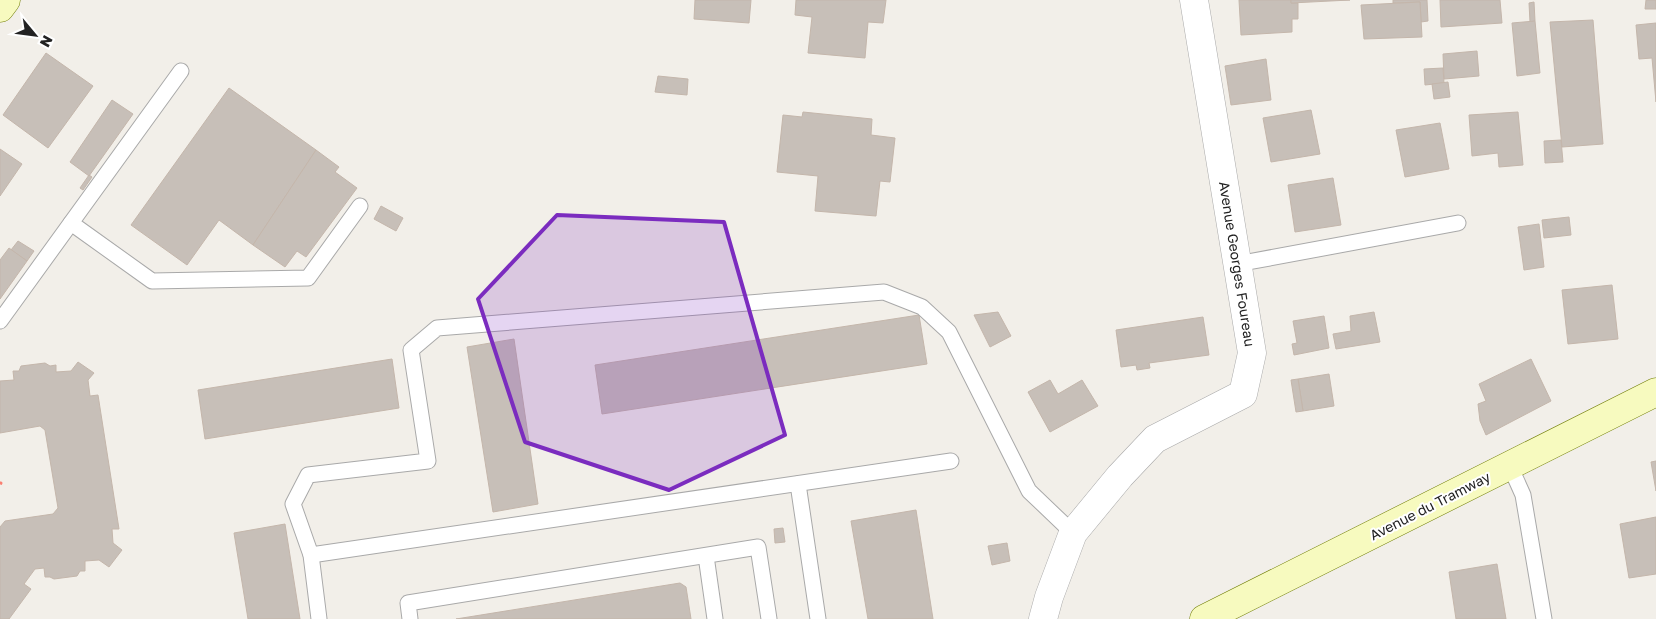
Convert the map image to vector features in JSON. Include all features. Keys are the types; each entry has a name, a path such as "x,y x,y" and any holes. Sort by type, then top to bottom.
{"street":[{"path":"0,8 6,0"},
{"name":"Avenue Georges Foureau","path":"1043,619 1048,597 1073,533 1120,476 1154,439 1244,394 1252,353 1194,0"},
{"name":"Avenue du Tramway","path":"1204,619 1656,392"}],"lane":[{"path":"0,321 181,71"},
{"path":"71,223 152,281 308,278 360,206"},
{"path":"1237,264 1458,223"},
{"path":"319,619 311,554 293,504 308,476 428,461 412,350 437,328 884,292 922,307 949,332 1029,491 1073,533"},
{"path":"311,554 951,461"},
{"path":"1510,466 1523,495 1544,619"},
{"path":"798,484 818,619"},
{"path":"410,619 408,603 758,547 769,619"},
{"path":"706,556 715,619"}],"highlighted area":[{"path":"557,215 724,222 785,435 669,490 525,442 478,299"}],"building":[{"path":"695,0 751,0 749,23 694,19"},
{"path":"796,0 886,0 883,23 868,22 865,58 808,53 812,17 795,15"},
{"path":"1239,0 1291,0 1291,3 1298,3 1298,19 1292,19 1292,32 1241,35"},
{"path":"1291,0 1350,0 1291,3"},
{"path":"1393,0 1427,0 1428,21 1421,22 1420,2 1393,3"},
{"path":"1440,0 1500,0 1502,23 1441,27"},
{"path":"1646,0 1656,0 1656,9 1645,9"},
{"path":"1420,2 1422,37 1364,39 1361,5"},
{"path":"1534,2 1535,21 1530,22 1529,3"},
{"path":"1593,20 1603,144 1562,147 1550,22"},
{"path":"1535,21 1540,73 1517,76 1512,23"},
{"path":"1656,23 1656,102 1652,58 1639,59 1636,25"},
{"path":"1477,51 1479,76 1444,79 1443,54"},
{"path":"46,53 93,86 48,148 3,115"},
{"path":"1266,59 1271,100 1231,105 1225,66"},
{"path":"1443,68 1444,83 1425,85 1424,69"},
{"path":"658,76 688,79 687,95 655,92"},
{"path":"1448,82 1450,97 1434,99 1432,84"},
{"path":"229,88 316,150 253,245 219,220 187,265 131,225"},
{"path":"112,100 133,114 89,176 70,162"},
{"path":"1311,110 1320,154 1271,162 1263,118"},
{"path":"803,112 872,119 871,135 895,138 890,182 880,181 876,216 815,211 818,176 777,172 783,115 802,117"},
{"path":"1518,112 1523,165 1499,167 1498,153 1472,156 1469,115"},
{"path":"1440,123 1449,169 1405,177 1396,130"},
{"path":"1561,140 1563,162 1545,163 1544,141"},
{"path":"0,149 22,164 0,196"},
{"path":"316,150 339,167 335,172 357,188 306,257 297,251 285,267 253,245"},
{"path":"89,175 92,177 83,190 80,188"},
{"path":"1333,178 1341,225 1295,232 1288,185"},
{"path":"381,206 403,218 396,231 374,219"},
{"path":"1569,217 1571,235 1544,238 1542,220"},
{"path":"1539,224 1544,267 1524,270 1518,227"},
{"path":"18,241 34,251 27,261 11,250"},
{"path":"9,248 27,261 0,299 0,260"},
{"path":"1612,285 1618,339 1568,344 1562,290"},
{"path":"998,312 1011,336 990,347 974,315"},
{"path":"1374,312 1380,342 1336,349 1333,334 1351,331 1350,316"},
{"path":"919,315 927,364 602,414 595,365"},
{"path":"1324,316 1329,348 1294,355 1292,344 1297,343 1293,321"},
{"path":"1203,317 1209,355 1149,363 1150,368 1137,370 1136,365 1121,367 1116,330"},
{"path":"514,339 538,504 493,512 467,347"},
{"path":"392,359 399,408 205,439 198,390"},
{"path":"1531,359 1551,401 1486,435 1480,421 1478,404 1486,401 1479,384"},
{"path":"78,362 94,373 88,380 90,396 98,395 119,529 112,529 113,543 122,550 109,567 99,560 85,561 85,571 80,571 77,576 54,579 45,577 44,568 35,569 24,584 31,589 9,619 0,619 0,527 5,521 53,514 58,508 45,430 40,426 0,433 0,381 14,380 13,371 19,371 21,366 45,363 50,366 56,365 56,372 71,371"},
{"path":"1329,374 1334,406 1303,411 1298,379"},
{"path":"1298,379 1303,411 1296,412 1291,380"},
{"path":"1050,380 1058,394 1082,380 1098,406 1050,432 1028,392"},
{"path":"1656,461 1656,491 1651,462"},
{"path":"916,510 933,619 868,619 851,521"},
{"path":"1656,517 1656,574 1629,578 1620,524"},
{"path":"285,524 300,619 248,619 234,533"},
{"path":"783,528 785,542 775,543 774,529"},
{"path":"1007,543 1010,561 992,565 988,546"},
{"path":"1497,564 1506,619 1456,619 1449,572"},
{"path":"680,583 686,587 691,619 456,619"}]}
